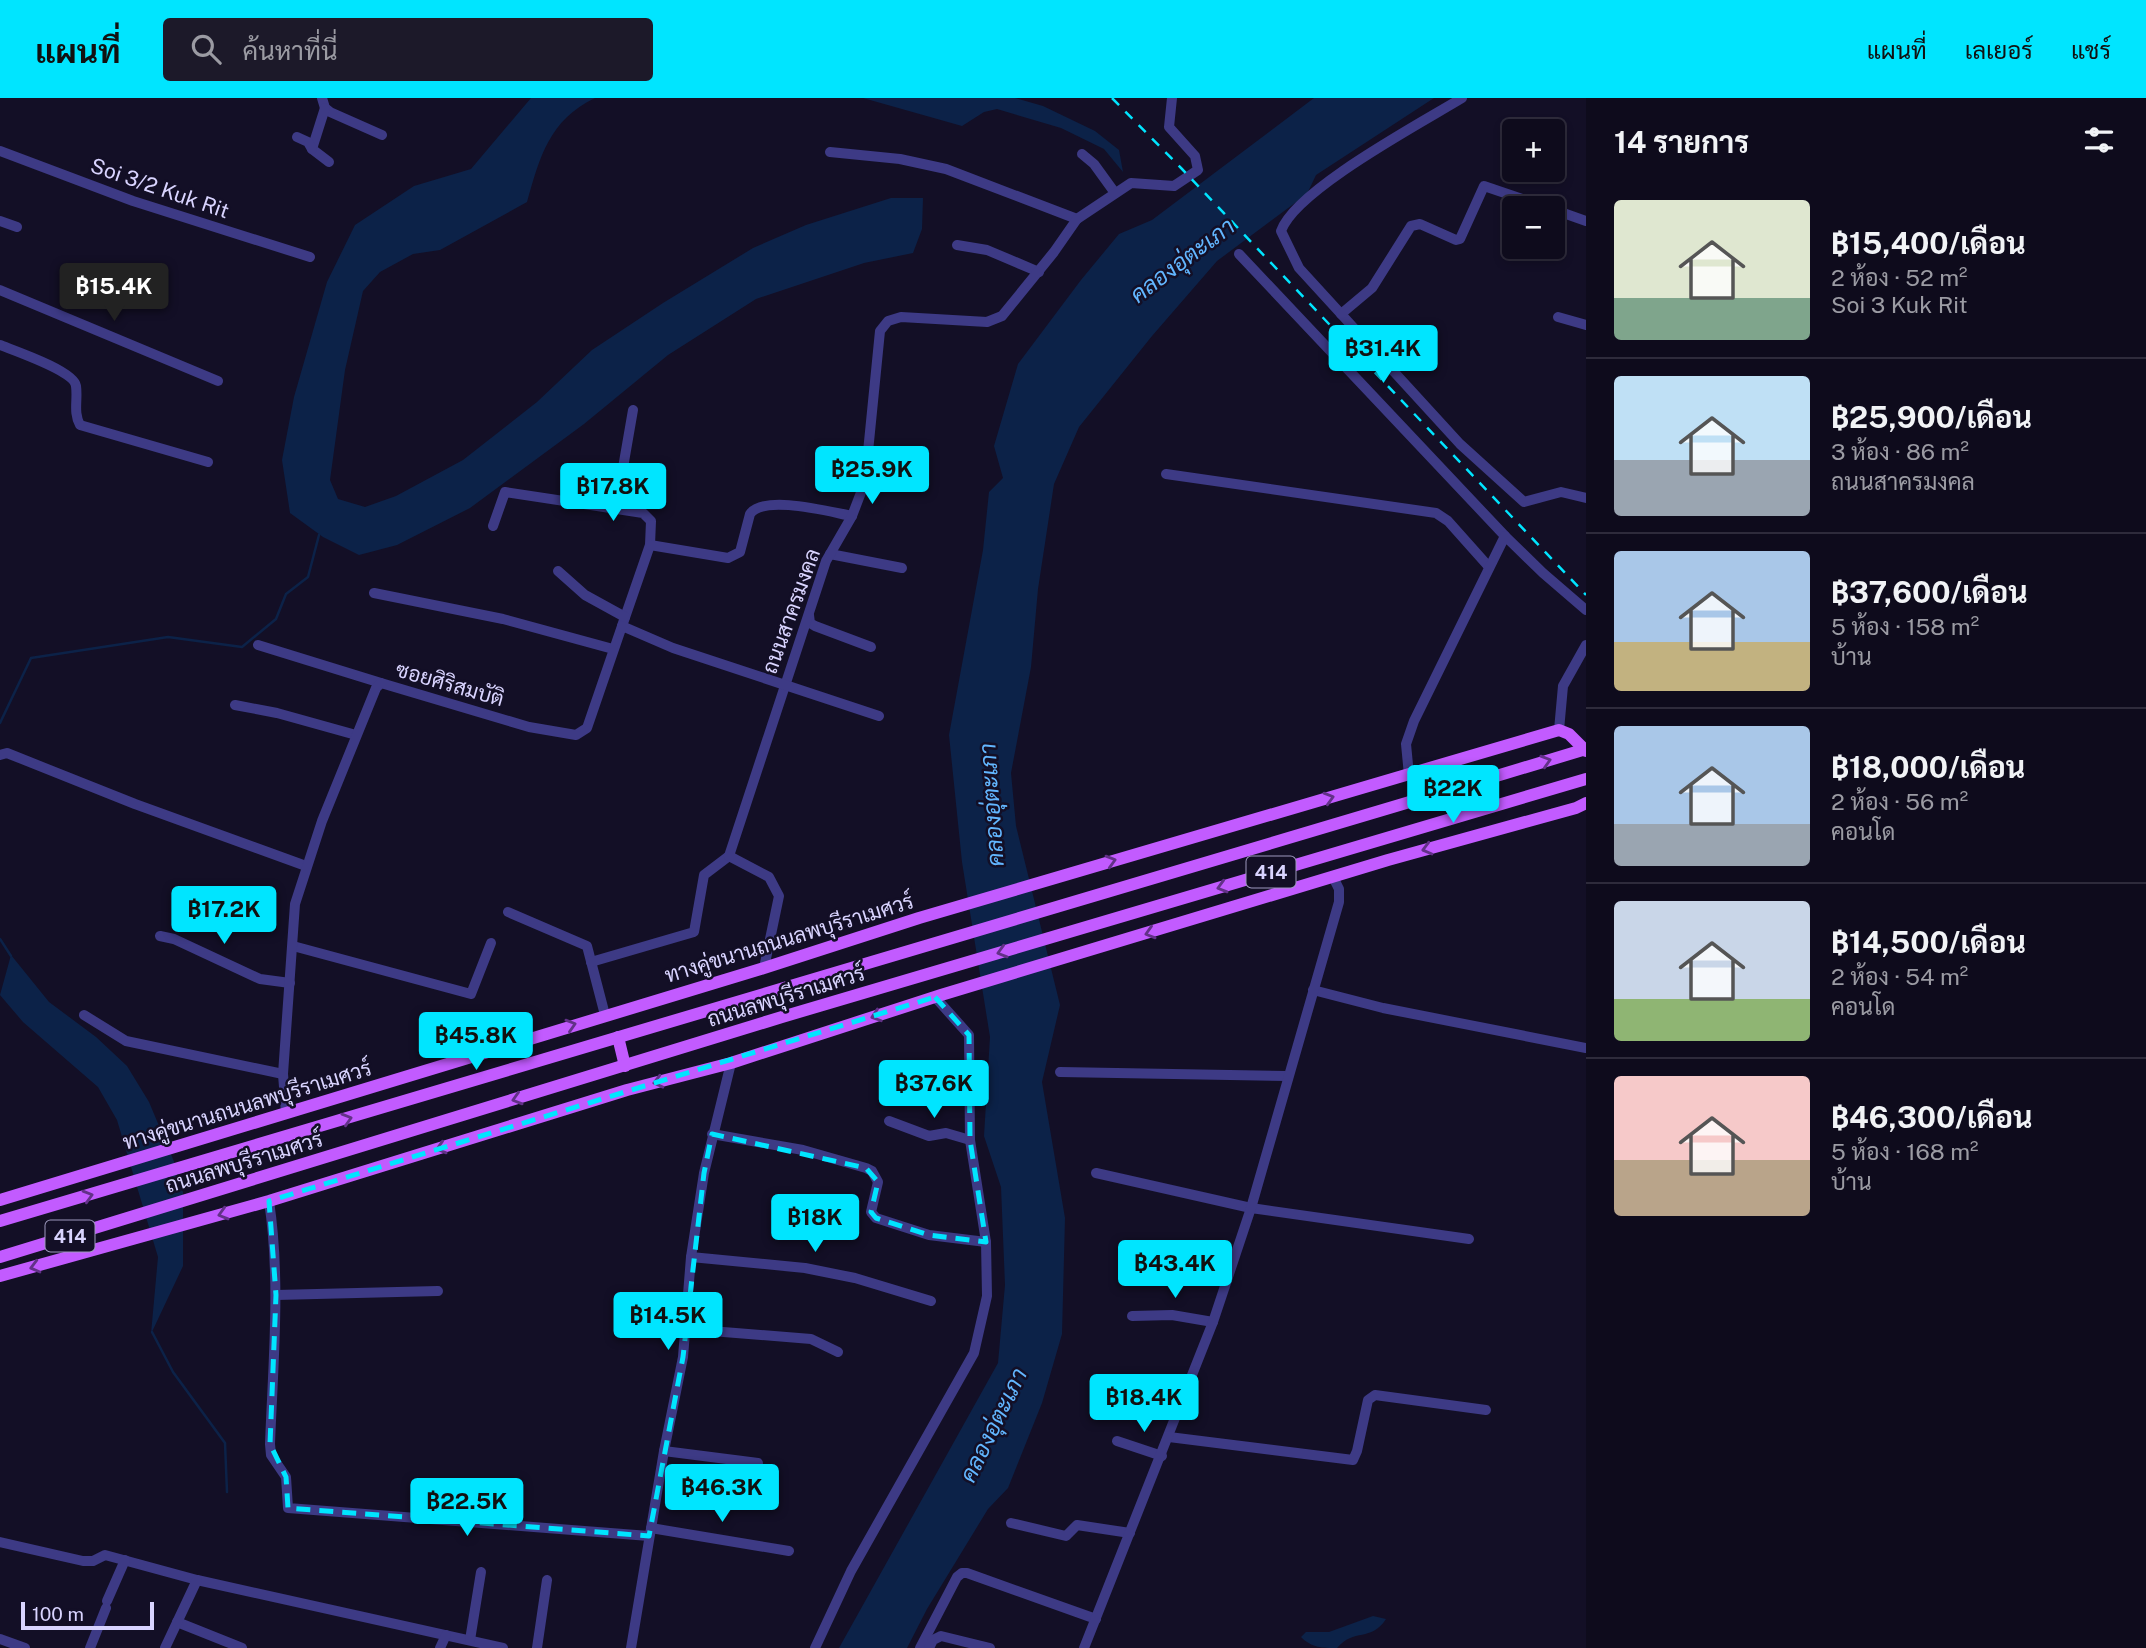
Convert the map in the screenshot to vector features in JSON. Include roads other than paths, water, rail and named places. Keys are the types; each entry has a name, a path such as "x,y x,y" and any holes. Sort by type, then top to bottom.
{"main road":[{"name":"ทางคู่ขนานถนนลพบุรีราเมศวร์","path":"0,1200 1045,880 1559,730"},
{"name":"414","path":"1559,730 1569,734 1586,750"},
{"name":"ถนนลพบุรีราเมศวร์","path":"0,1221 1586,750"},
{"name":"ถนนลพบุรีราเมศวร์","path":"0,1257 934,972 1586,779"},
{"name":"414","path":"0,1276 269,1201 627,1090 731,1063 938,996 1586,803"},
{"path":"1324,857 1333,877"},
{"path":"618,1037 625,1066"}],"street":[{"name":"ถนนสาครมงคล","path":"729,856 830,554 852,516 865,482 880,331 883,325 901,317 987,322 1002,316 1039,272 1077,219 1131,183 1174,186 1198,170 1195,156 1169,127 1171,98"},
{"path":"1462,98 1338,173 1285,219 1281,231 1299,268 1460,444 1524,502 1561,492 1586,498"},
{"path":"312,149 323,103 382,135"},
{"path":"297,136 329,162"},
{"name":"Soi 3/2 Kuk Rit","path":"0,151 133,201 310,257"},
{"path":"830,152 900,159 946,169 1077,219"},
{"path":"1082,154 1094,164 1115,193"},
{"path":"1341,314 1372,288 1411,226 1420,224 1456,240 1460,239 1484,186 1513,196"},
{"path":"1565,214 1586,221"},
{"path":"0,220 17,227"},
{"path":"957,245 987,250 1039,272"},
{"path":"1239,254 1505,536 1586,610"},
{"path":"0,290 218,382"},
{"path":"1558,317 1586,325"},
{"path":"0,345 69,374 75,381 76,414 80,425 208,462"},
{"path":"616,508 633,410"},
{"path":"1166,474 1436,513 1448,521 1489,567"},
{"path":"583,503 585,491"},
{"path":"494,526 505,492 643,513 651,521 650,545 728,558 740,552 750,514 762,506 788,506 852,516"},
{"path":"1409,775 1406,744 1414,722 1505,536"},
{"name":"ซอยศิริสมบัติ","path":"286,1113 283,1074 295,904 306,866 376,688 381,683 529,727 576,735 587,728 650,545"},
{"path":"830,554 902,568"},
{"path":"558,571 585,595 624,621 673,648 879,716"},
{"path":"374,593 503,620 612,649"},
{"path":"809,615 810,623 815,626 871,647"},
{"path":"258,645 381,683"},
{"path":"1559,730 1563,686 1586,645"},
{"path":"234,705 277,713 356,735"},
{"path":"4,754 306,866"},
{"path":"591,962 694,932 704,875 729,856 769,877 779,896 764,968"},
{"path":"1084,1648 1170,1437 1213,1322 1251,1208 1339,902 1339,890 1333,877"},
{"path":"508,912 587,946 605,1015"},
{"path":"160,936 174,939 260,979 290,983"},
{"path":"293,946 471,994 491,943"},
{"path":"1313,990 1383,1008 1586,1048"},
{"path":"815,1648 851,1571 974,1353 987,1296 986,1242 970,1140 969,1035 938,996"},
{"path":"84,1015 126,1041 283,1074"},
{"path":"631,1648 664,1451 683,1357 691,1257 712,1134 731,1063"},
{"path":"1060,1072 1287,1076"},
{"path":"889,1121 929,1136 946,1133 970,1140"},
{"path":"712,1134 803,1150 866,1168 872,1171 878,1182 871,1212 876,1218 929,1235 986,1242"},
{"path":"1096,1173 1251,1208 1469,1239"},
{"path":"269,1201 275,1243 276,1295 270,1444 271,1455 286,1477 288,1508 650,1532 789,1551"},
{"path":"691,1257 805,1268 855,1278 931,1301"},
{"path":"276,1295 438,1291"},
{"path":"1132,1316 1172,1315 1213,1322"},
{"path":"686,1329 811,1339 838,1352"},
{"path":"1170,1437 1353,1460 1367,1400 1375,1395 1486,1410"},
{"path":"1117,1441 1162,1457"},
{"path":"664,1451 758,1463"},
{"path":"1011,1524 1066,1536 1077,1525 1130,1534"},
{"path":"0,1542 83,1561 93,1561 102,1555 197,1580 503,1648"},
{"path":"90,1648 125,1560"},
{"path":"470,1640 481,1572"},
{"path":"920,1648 957,1577 962,1573 1096,1619"},
{"path":"165,1648 197,1580"},
{"path":"537,1648 547,1580"},
{"path":"177,1622 242,1648"},
{"path":"440,1648 446,1635"},
{"path":"929,1648 933,1640 941,1636 990,1648"},
{"path":"0,1639 25,1648"}],"water":[{"path":"531,98 595,98 567,117 549,141 527,202 440,250 413,254 380,272 363,291 345,370 330,480 338,499 365,507 396,496 463,460 537,402 592,350 753,248 806,225 891,198 923,198 922,229 913,253 864,263 756,299 668,355 584,424 470,508 397,545 359,555 323,537 290,513 282,460 294,397 327,282 355,225 414,186 471,169"},
{"path":"863,98 1015,98 1043,106 1095,131 1119,150 1123,172 1104,149 1061,128 997,109 984,112 962,126"},
{"name":"คลองอุ่ตะเภา","path":"1314,98 1434,98 1316,175 1307,194 1217,261 1079,427 1054,484 1038,589 1031,667 1011,773 1016,826 1060,1005 1042,1082 1065,1218 1062,1334 1042,1403 1008,1488 988,1509 927,1609 907,1648 839,1648 998,1363 1005,1285 1001,1187 984,1136 990,1037 962,862 949,735 983,550 989,492 1003,478 994,446 1018,364 1119,234 1152,220"},
{"path":"11,955 49,1002 96,1037 127,1066 149,1102 183,1183 183,1266 151,1334 158,1257 117,1120 98,1087 23,1022 0,995"},
{"path":"1373,1616 1386,1619 1374,1630 1350,1638 1337,1648 1317,1647 1301,1637 1306,1632 1329,1632"}],"waterway":[{"path":"0,723 31,658 168,637 242,647 276,619 286,594 308,577 319,535"},
{"path":"0,939 11,956"},
{"path":"152,1332 173,1372 225,1443 227,1492"}],"railway":[{"path":"1112,98 1586,595"}]}
